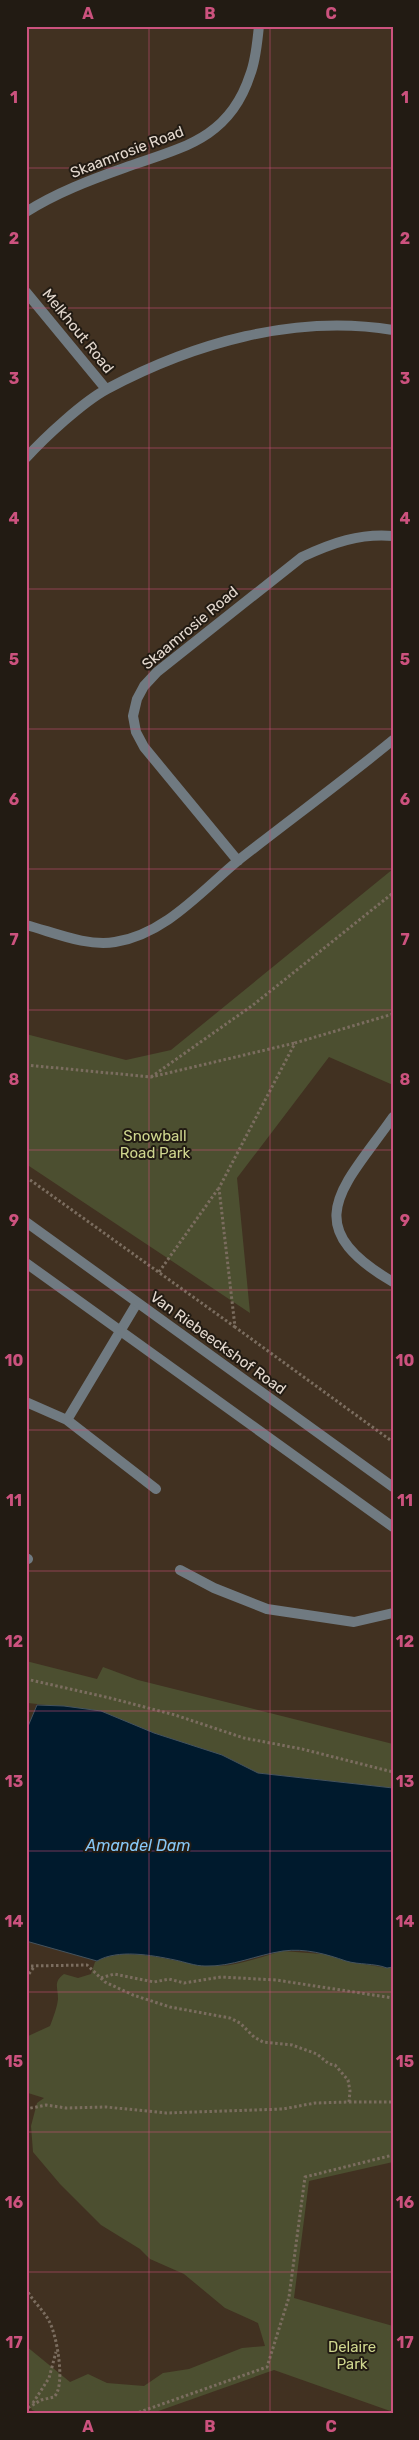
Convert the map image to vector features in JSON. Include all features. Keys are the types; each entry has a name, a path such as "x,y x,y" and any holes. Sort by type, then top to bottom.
{"street":[{"name":"Skaamrosie Road","path":"26,212 95,179 190,145 217,127 238,102 248,82 254,61 259,26"},
{"name":"Melkhout Road","path":"26,292 106,389"},
{"path":"26,458 61,424 106,389 190,352 254,334 321,327 393,330"},
{"name":"Skaamrosie Road","path":"238,861 144,747 136,732 133,716 137,699 157,672 302,557 349,539 376,535 393,536"},
{"path":"26,925 89,941 113,942 131,939 152,929 173,916 238,861 393,740"},
{"path":"393,1117 344,1187 337,1202 334,1218 340,1235 349,1250 393,1282"},
{"name":"Van Riebeeckshof Road","path":"26,1222 393,1487"},
{"path":"26,1263 393,1527"},
{"path":"67,1420 137,1303"},
{"path":"26,1402 67,1420 156,1489"},
{"path":"180,1570 214,1588 266,1609 354,1622 393,1613"}],"path":[{"path":"151,1077 253,1005 393,892"},
{"path":"26,1065 151,1077 295,1043 393,1014"},
{"path":"160,1272 219,1188 295,1043"},
{"path":"26,1177 393,1442"},
{"path":"219,1188 234,1327"},
{"path":"26,1679 138,1705 244,1738 302,1749 393,1772"},
{"path":"26,1966 34,1968 87,1965 100,1978 133,1996 170,2007 230,2018 240,2023 254,2037 263,2042 292,2044 317,2054 329,2064 335,2065 348,2080 349,2102"},
{"path":"26,1978 34,1968"},
{"path":"100,1978 114,1974 154,1982 168,1979 184,1983 221,1977 276,1980 393,1998"},
{"path":"26,2108 46,2105 66,2108 106,2108 166,2113 283,2109 314,2103 393,2102"},
{"path":"134,2414 267,2367 289,2297 305,2177 393,2156"},
{"path":"26,2288 50,2322 57,2348 60,2387 58,2394 54,2398 33,2404 26,2409"},
{"path":"33,2404 49,2378 57,2348"}],"green space":[{"name":"Snowball Road Park","path":"393,869 393,1085 329,1057 237,1178 250,1313 26,1164 26,1034 126,1060 171,1050"},
{"path":"26,1661 97,1679 103,1667 138,1680 393,1744 393,1788 258,1773 222,1755 154,1733 101,1711 28,1703 26,1707"},
{"name":"Delaire Park","path":"283,1951 334,1955 346,1961 387,1968 393,1967 393,2162 309,2181 294,2298 393,2326 393,2412 274,2370 150,2414 43,2414 32,2410 26,2396 26,2346 70,2382 88,2374 107,2383 144,2386 163,2373 189,2369 242,2348 265,2346 258,2323 225,2308 184,2274 150,2259 140,2249 101,2225 60,2184 33,2152 31,2126 37,2103 44,2098 28,2093 26,2089 29,2083 26,2072 26,2037 50,2026 57,2006 57,1982 64,1974 78,1978 91,1974 95,1962 109,1956 124,1954 140,1955 220,1966"}],"water":[{"name":"Amandel Dam","path":"37,1705 64,1706 101,1711 154,1733 222,1755 258,1773 393,1788 393,1967 387,1968 351,1962 299,1950 283,1951 215,1966 198,1965 135,1954 115,1955 97,1961 26,1941 26,1731"}]}
